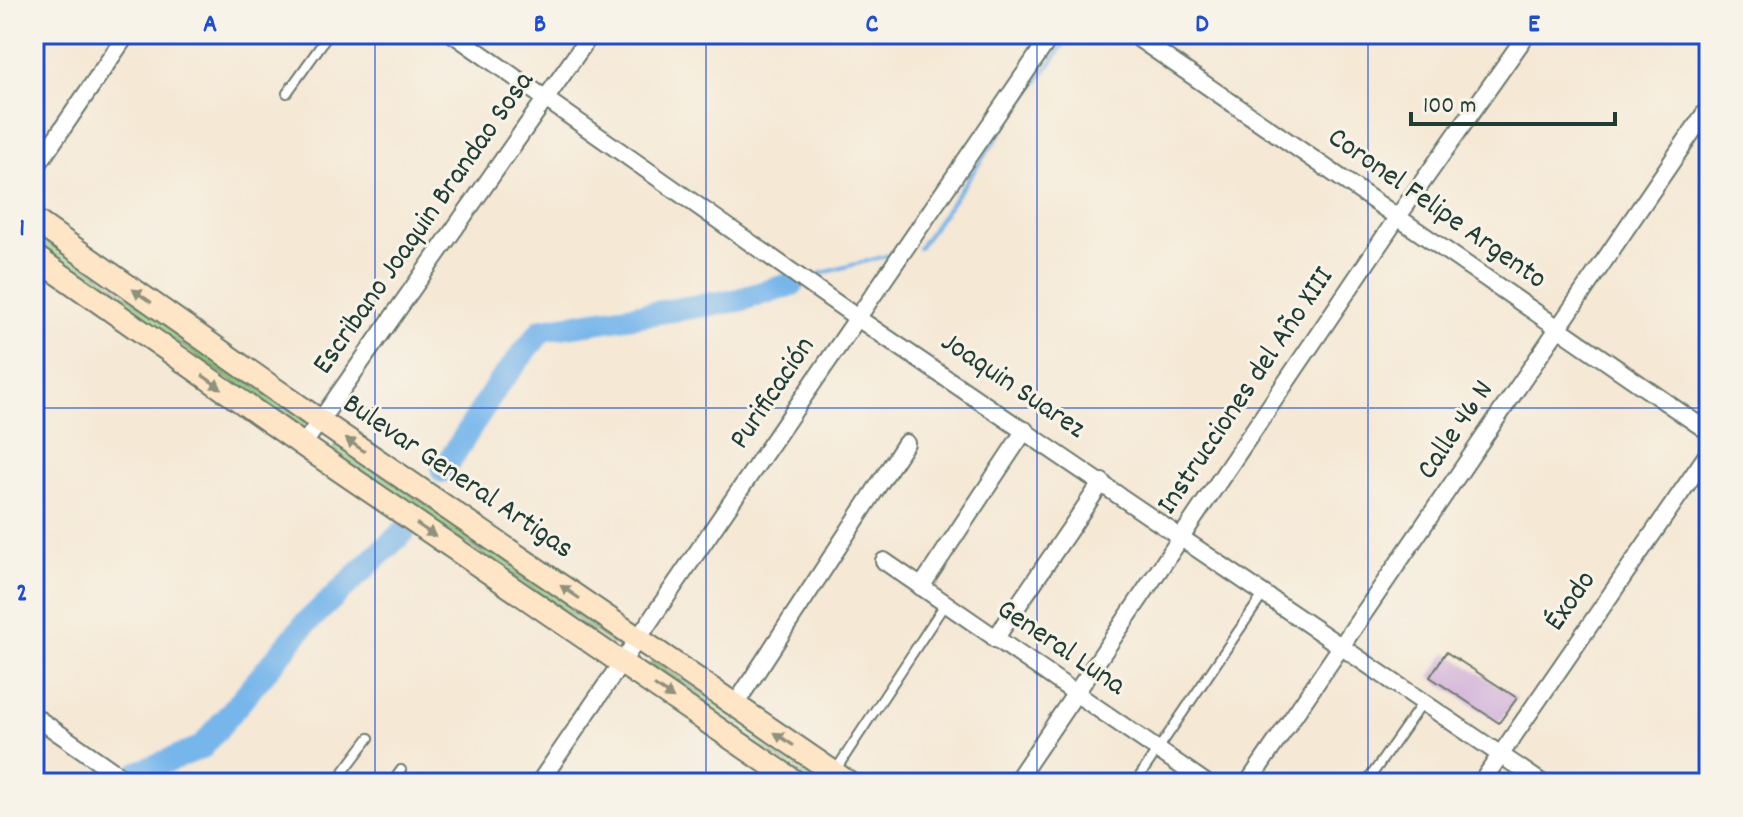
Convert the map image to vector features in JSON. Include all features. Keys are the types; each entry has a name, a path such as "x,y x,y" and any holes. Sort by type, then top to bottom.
{"street":[{"path":"34,170 127,34"},
{"name":"Joaquin Suarez","path":"453,34 859,319 1542,783"},
{"name":"Escribano Joaquin Brandao Sosa","path":"303,445 591,34"},
{"name":"Purificación","path":"539,783 640,640 1052,34"},
{"name":"Coronel Felipe Argento","path":"1132,34 1709,432"},
{"name":"Instrucciones del Año XIII","path":"1015,783 1397,218 1527,34"},
{"name":"Calle 46 N","path":"1248,783 1560,330 1709,107"},
{"name":"Bulevar General Artigas","path":"34,220 320,421 841,778"},
{"name":"Bulevar General Artigas","path":"34,256 303,445 797,783"},
{"path":"921,587 1025,430"},
{"path":"735,705 906,443"},
{"name":"Éxodo","path":"1481,783 1709,452"},
{"path":"995,639 1102,482"},
{"name":"General Luna","path":"884,561 1206,783"},
{"path":"34,716 130,783"}],"lane":[{"path":"287,93 329,34"},
{"path":"1135,783 1265,592"},
{"path":"841,778 945,604"},
{"path":"1366,783 1423,701"},
{"path":"335,783 369,738"},
{"path":"392,783 401,770"}],"green space":[{"path":"34,229 306,422 298,427 34,243"},
{"path":"336,443 624,640 616,646 333,452"},
{"path":"653,660 837,783 814,783 652,672 649,666"}],"building":[{"path":"1446,652 1517,698 1499,723 1430,677"}],"waterway":[{"path":"919,248 1071,34"},
{"path":"819,274 893,254"},
{"path":"443,471 497,386 542,330 739,300 792,284"},
{"path":"138,773 202,747 305,624 404,531"}]}
